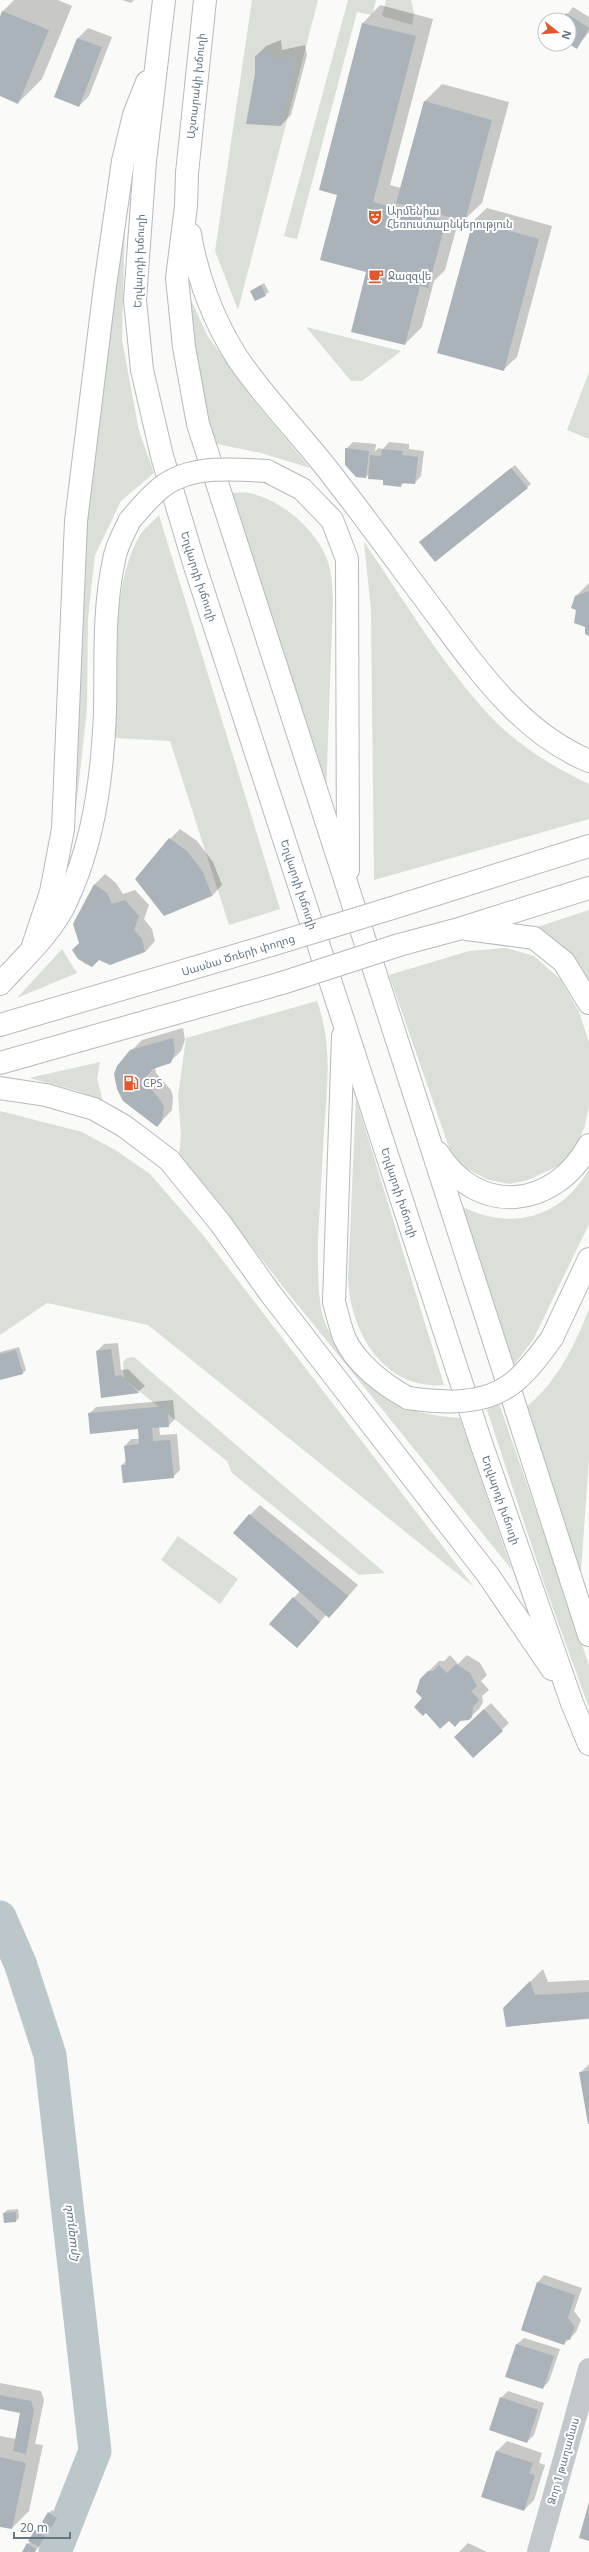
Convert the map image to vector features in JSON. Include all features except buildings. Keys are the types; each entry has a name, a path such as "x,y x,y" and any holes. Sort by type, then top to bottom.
{"main road":[{"name":"Աշտարակի խճուղի","path":"186,206 187,173 205,0"},
{"name":"Եղվարդի խճուղի","path":"163,1 138,240 135,300 142,370 162,456 192,558 480,1440 572,1703 589,1744"},
{"path":"32,949 52,892 63,829 76,521 105,286 125,153 134,116 159,49"},
{"path":"186,206 195,264 219,324 238,359 337,481 482,675 523,719 548,739 589,761"},
{"path":"186,206 178,278 184,347 198,424 589,1635"},
{"path":"0,984 32,949 61,910 91,837 99,787 104,714 107,604 114,558 130,520 156,492 182,475 222,468 267,471 302,489 332,520 347,559 349,893"},
{"name":"Սասնա Ծռերի փողոց","path":"0,1025 389,909 589,846"},
{"path":"0,1063 282,983 399,945 462,928 589,888"},
{"path":"462,928 534,938 564,962 589,1003"},
{"path":"344,1020 334,1302 344,1338 371,1372 392,1389 408,1398 450,1402 475,1399 494,1393 514,1383 552,1338 589,1259"},
{"path":"0,1088 46,1095 94,1109 124,1126 168,1160 221,1224 270,1293 488,1575 526,1629 572,1703"},
{"path":"428,1136 447,1167 459,1178 477,1191 493,1197 514,1199 535,1192 560,1178 571,1170 589,1145"}],"street":[{"name":"Ձոր 1 թաղամաս","path":"538,2552 589,2370"}],"shaded area":[{"path":"252,0 318,0 238,310 215,251"},
{"path":"348,0 376,0 372,15 357,12 297,239 284,236"},
{"path":"386,0 411,0 414,13 412,25 382,16"},
{"path":"125,224 122,340 139,431 154,473 121,501 95,555 88,618 87,709 73,835 86,519 98,417"},
{"path":"192,302 207,335 252,398 310,468 261,453 212,443 186,303"},
{"path":"306,327 401,351 362,381 351,381"},
{"path":"589,372 589,439 567,430"},
{"path":"230,493 247,493 261,496 285,509 297,518 316,539 328,562 333,599 326,796"},
{"path":"159,515 280,909 229,925 170,741 114,738 116,635 123,581 130,558 139,537"},
{"path":"364,542 439,653 472,696 490,716 524,746 549,763 589,784 589,819 374,880 371,610"},
{"path":"589,910 589,990 534,928"},
{"path":"506,948 534,956 560,979 579,1012 589,1042 589,1106 585,1126 577,1144 560,1165 528,1180 510,1184 489,1180 463,1167 450,1150 389,975 469,951"},
{"path":"62,949 77,973 17,998"},
{"path":"317,1001 325,1034 328,1066 318,1239 319,1291 324,1320 333,1339 352,1367 363,1380 387,1399 428,1414 460,1418 512,1570 284,1288 213,1196 179,1156 181,1134 178,1096 186,1038"},
{"path":"100,1062 97,1079 103,1101 78,1091 29,1078"},
{"path":"356,1099 444,1385 422,1384 404,1378 387,1367 374,1353 363,1336 355,1318 350,1298 348,1278"},
{"path":"0,1111 82,1132 117,1151 150,1174 203,1235 474,1587 148,1325 47,1303 0,1335"},
{"path":"589,1169 589,1224 533,1340 510,1370 459,1205 478,1213 496,1218 515,1219 532,1216 549,1209 564,1200 577,1186"},
{"path":"589,1309 589,1458 581,1572 525,1408 555,1376 571,1350"},
{"path":"134,1357 385,1573 359,1575 232,1473 227,1461 124,1379 123,1362 127,1358"},
{"path":"499,1403 589,1665 589,1708 545,1586 486,1407"},
{"path":"178,1536 238,1579 220,1604 161,1560"}],"waterway":[{"name":"Հրազդան","path":"0,1917 20,1963 50,2055 95,2451 55,2552"}],"place":[{"name":"Արմենիա Հեռուստաընկերություն","path":"375,217"},
{"name":"Ջազզվե","path":"376,276"},
{"name":"CPS","path":"131,1083"}]}
